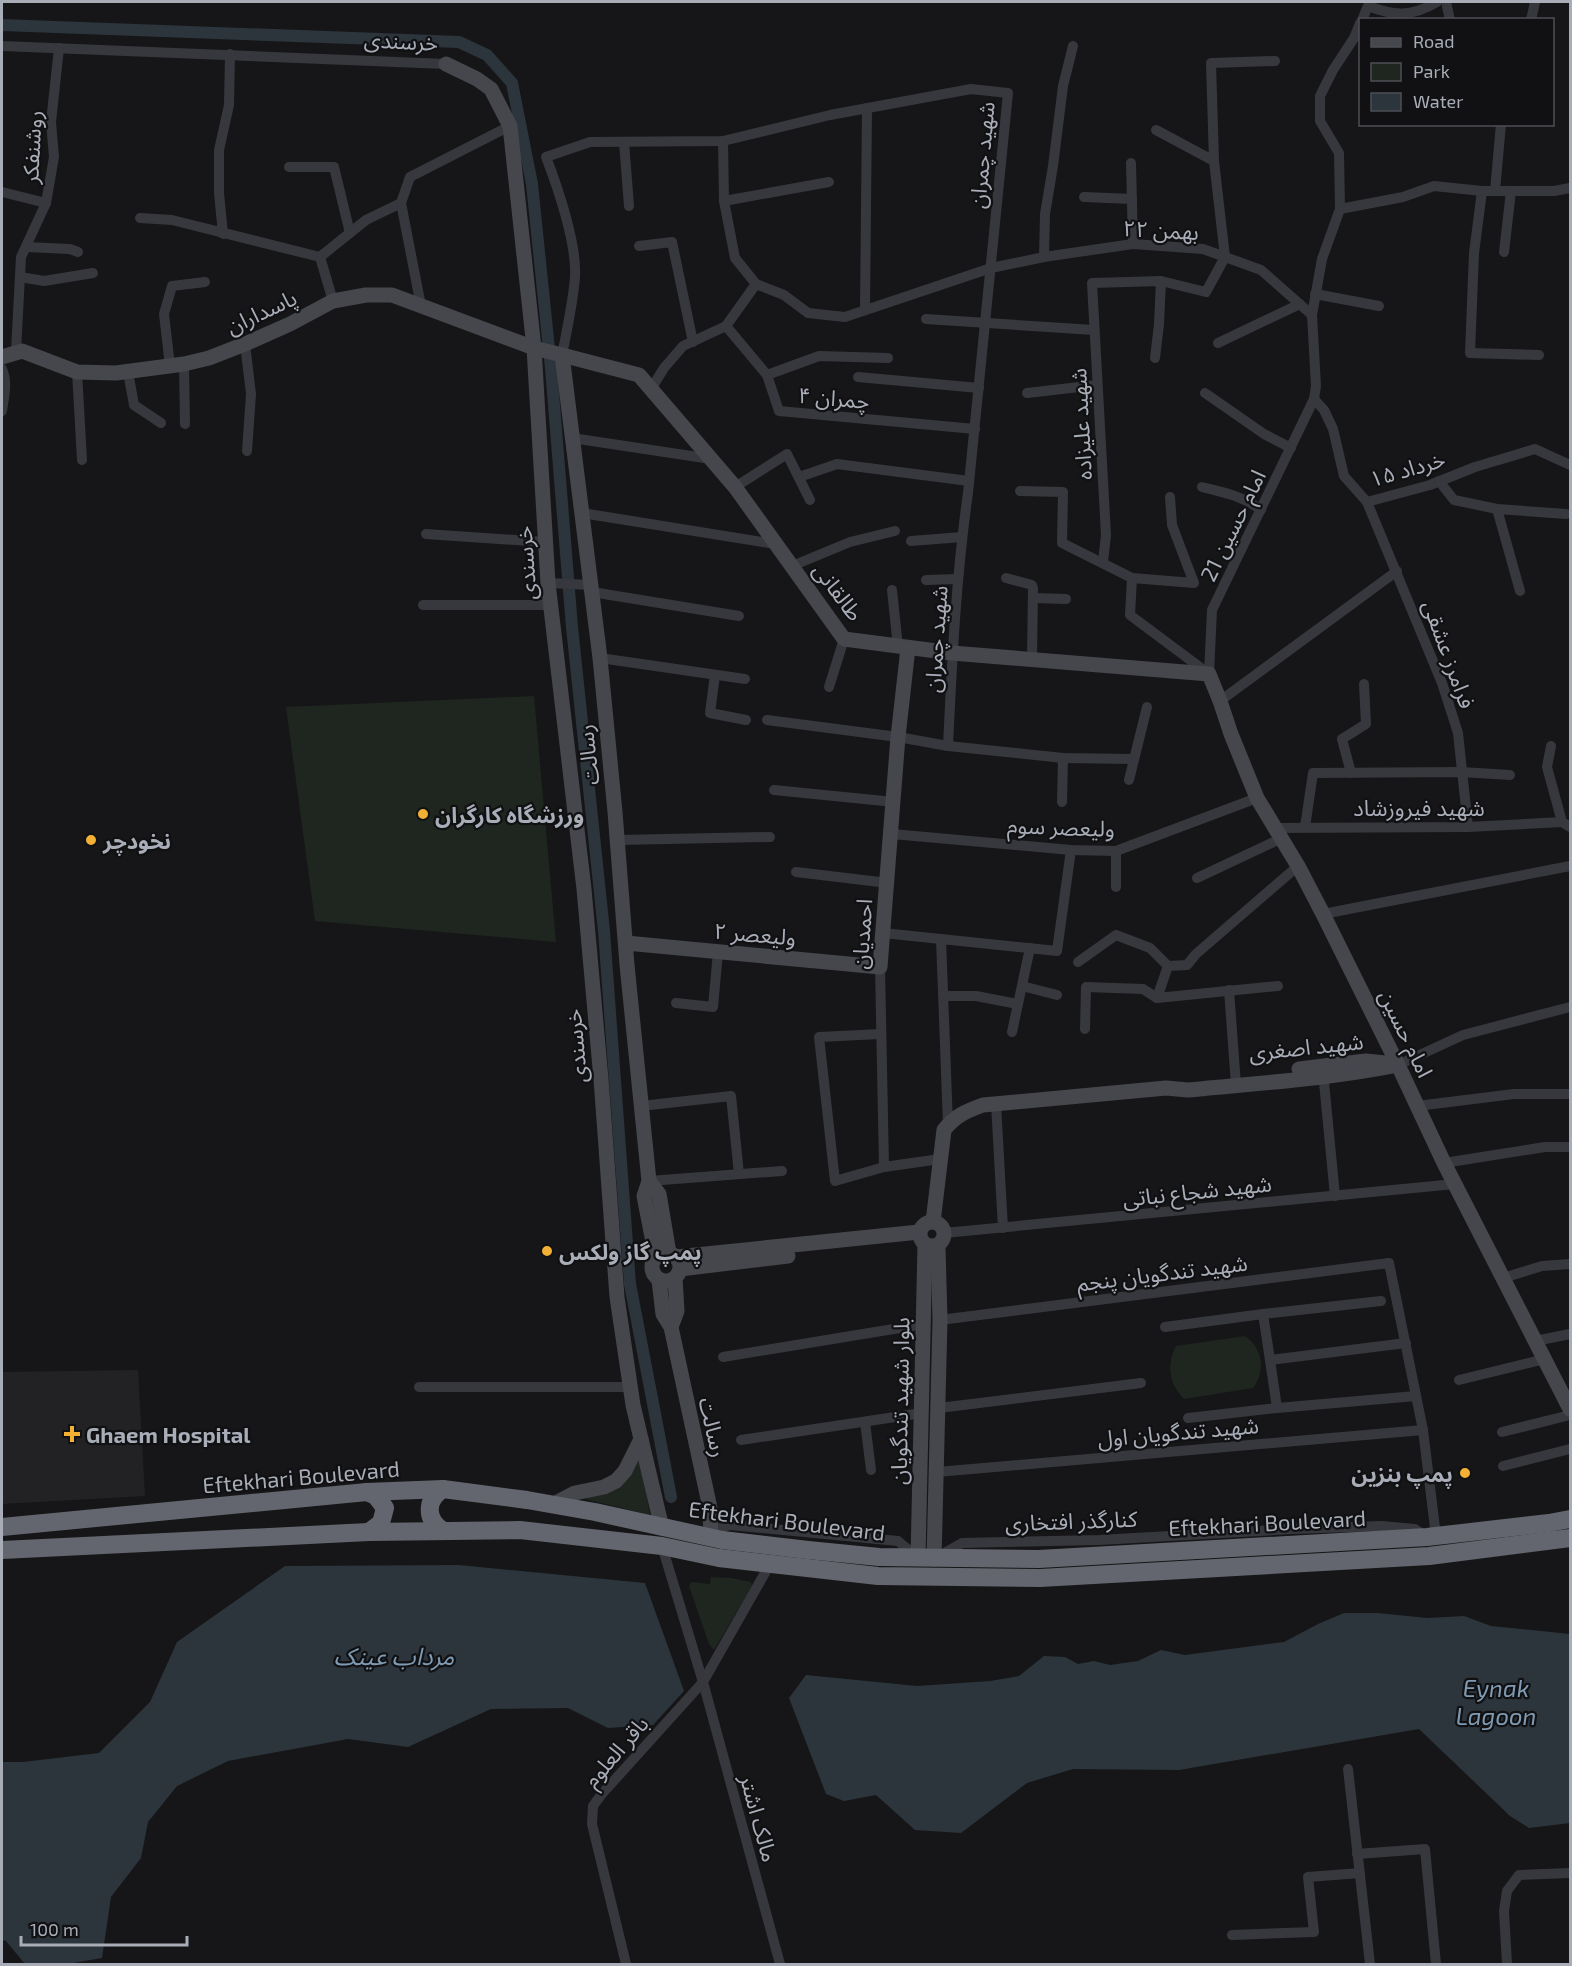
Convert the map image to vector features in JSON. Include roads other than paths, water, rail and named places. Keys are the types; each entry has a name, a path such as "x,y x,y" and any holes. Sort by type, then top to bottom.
{"highway":[{"name":"Eftekhari Boulevard","path":"2,1527 367,1492 443,1489 595,1512 720,1558 878,1576 1040,1578 1429,1556 1570,1538"},
{"path":"441,1530 433,1523 429,1512 431,1501 443,1489"},
{"path":"367,1492 380,1499 385,1514 378,1527 369,1532"},
{"name":"Eftekhari Boulevard","path":"2,1550 369,1532 520,1530 711,1537 879,1557 1039,1559 1432,1537 1570,1519"}],"street":[{"path":"1362,18 1368,6 1402,17 1426,8 1434,2"},
{"path":"1446,2 1450,18"},
{"path":"1531,18 1535,2"},
{"path":"1314,399 1316,386 1312,315 1322,259 1340,209 1339,153 1320,121 1320,96 1359,26"},
{"name":"خرسندی","path":"2,46 446,64 477,79 491,89 510,126 534,348 550,605 584,889 617,1297 633,1405 662,1537"},
{"path":"1044,257 1045,214 1063,86 1073,46"},
{"name":"روشنفکر","path":"16,351 21,257 46,203 54,157 51,122 59,48"},
{"path":"223,234 219,193 219,150 229,105 230,54"},
{"path":"1155,358 1161,281 1206,292 1225,257 1214,161 1211,63 1275,61"},
{"name":"شهید چمران","path":"562,355 575,275 570,233 546,157 590,142 723,141 867,108 971,89 1008,93 958,579 948,746"},
{"path":"865,310 867,108"},
{"path":"421,306 401,203 410,177 510,126"},
{"path":"1495,191 1501,126"},
{"path":"1156,130 1214,161"},
{"path":"651,389 664,368 683,346 726,326 756,284 735,258 724,201 723,141"},
{"path":"624,142 629,206"},
{"path":"1131,163 1133,244"},
{"path":"289,167 334,167 350,233"},
{"path":"724,201 829,182"},
{"path":"1340,209 1403,197 1434,186 1482,191 1554,191 1570,188"},
{"path":"1482,191 1474,253 1470,353 1539,355"},
{"path":"1504,252 1511,191"},
{"path":"2,192 46,203"},
{"path":"1084,197 1132,199"},
{"path":"320,257 366,220 401,203"},
{"path":"140,218 172,220 320,257"},
{"path":"639,246 672,242 693,342"},
{"name":"۲۲ بهمن","path":"756,284 784,295 808,313 845,316 991,268 1044,257 1133,244 1203,249 1261,270 1312,315"},
{"path":"26,247 70,249 78,252"},
{"path":"320,257 333,301"},
{"path":"20,277 44,281 93,273"},
{"name":"شهید علیزاده","path":"1103,562 1106,535 1092,283 1161,281"},
{"path":"185,424 177,365 164,314 172,286 205,282"},
{"path":"1316,294 1379,306"},
{"name":"پاسداران","path":"16,351 28,352 77,372 116,374 177,365 209,358 245,344 333,301 366,295 392,295 534,348"},
{"path":"1218,343 1300,304"},
{"path":"926,319 1094,330"},
{"path":"726,326 767,375"},
{"path":"245,344 251,394 247,451"},
{"path":"534,348 562,355"},
{"path":"2,357 16,351"},
{"name":"طالقانی","path":"562,355 639,375 735,488 844,639 952,653 1209,674"},
{"name":"رسالت","path":"562,355 592,588 618,840 649,1181 644,1196 671,1263 677,1311 671,1327"},
{"name":"چمران ۴","path":"888,358 819,356 767,375 779,411 975,429"},
{"path":"2,369 5,391 2,411"},
{"path":"77,372 82,460"},
{"path":"128,372 134,405 160,423"},
{"path":"858,377 979,388"},
{"path":"1027,393 1097,385"},
{"path":"1205,393 1264,434 1291,448"},
{"name":"امام حسین 21","path":"1209,674 1212,610 1314,399"},
{"name":"۱۵ خرداد","path":"1314,399 1324,410 1333,429 1344,476 1367,502 1535,449 1570,465"},
{"path":"572,438 711,459"},
{"path":"735,488 787,454 810,500"},
{"path":"799,477 837,464 969,481"},
{"path":"1439,481 1454,500 1497,509 1566,514"},
{"path":"1202,488 1235,495 1252,502 1261,510"},
{"path":"1020,491 1063,492 1062,543 1132,578 1194,583 1172,525 1170,497"},
{"name":"فرامرز عشقی","path":"1367,502 1445,693 1458,733 1468,827"},
{"path":"1497,509 1520,591"},
{"path":"582,513 775,544"},
{"path":"792,566 850,542 895,531"},
{"path":"426,534 545,542"},
{"path":"911,540 962,537"},
{"path":"1220,701 1397,572"},
{"path":"1006,578 1032,585 1032,659"},
{"path":"1132,578 1130,615 1209,674"},
{"path":"926,580 958,579"},
{"path":"548,583 592,588 739,616"},
{"path":"892,590 903,648"},
{"path":"1033,598 1066,598"},
{"path":"423,605 550,605"},
{"path":"829,687 844,639"},
{"name":"احمدیان","path":"884,1167 880,967 892,834 903,648"},
{"path":"600,658 745,679"},
{"name":"امام حسین","path":"1209,674 1257,798 1298,866 1323,914 1444,1163 1570,1409"},
{"path":"715,675 710,713 746,720"},
{"path":"1351,773 1341,740 1366,724 1364,684"},
{"path":"1129,780 1147,707"},
{"path":"768,720 948,746 1063,758 1133,759"},
{"path":"1551,746 1547,767 1566,824"},
{"path":"1062,802 1063,758"},
{"path":"1305,827 1313,773 1461,772 1510,776"},
{"path":"774,790 894,802"},
{"name":"ولیعصر سوم","path":"892,834 1071,850 1116,850 1257,798"},
{"name":"شهید فیروزشاد","path":"1278,833 1305,827 1468,827 1566,824"},
{"path":"1197,878 1278,833"},
{"path":"618,840 770,837"},
{"path":"883,933 1059,950 1071,850"},
{"path":"1116,850 1116,886"},
{"path":"1078,962 1116,934 1150,948 1168,966 1187,966 1196,954 1298,866"},
{"path":"1323,914 1570,866"},
{"path":"796,872 888,883"},
{"path":"659,1280 665,1282 671,1263 929,1239 938,1224 933,1222 944,1130 948,1125 941,939"},
{"name":"ولیعصر ۲","path":"626,943 880,967"},
{"path":"1012,1032 1030,948"},
{"path":"676,1003 713,1007 718,952"},
{"path":"1157,998 1168,966"},
{"path":"1022,986 1057,995"},
{"path":"1085,1029 1086,987 1143,989 1157,998 1278,986"},
{"path":"1229,990 1236,1080"},
{"path":"944,996 976,996 1018,1004"},
{"path":"1398,1065 1463,1035 1570,1007"},
{"path":"880,1034 819,1037 836,1181 884,1167 940,1159"},
{"name":"شهید اصغری","path":"948,1125 954,1118 967,1111 996,1104 1166,1088 1188,1081 1236,1080 1323,1071 1366,1061 1398,1065"},
{"path":"1323,1071 1335,1196"},
{"path":"1417,1106 1514,1094 1570,1094"},
{"path":"641,1106 732,1096 739,1174"},
{"path":"996,1104 1003,1228"},
{"path":"1444,1163 1545,1147 1570,1147"},
{"path":"649,1181 782,1171"},
{"name":"شهید شجاع نباتی","path":"929,1239 1003,1228 1455,1185"},
{"name":"بلوار شهید تندگویان","path":"926,1558 935,1521 940,1320 929,1239"},
{"name":"بلوار شهید تندگویان","path":"926,1558 919,1520 924,1324 932,1262"},
{"name":"رسالت","path":"671,1263 652,1263 651,1269 659,1280 663,1314 671,1327 710,1508 711,1537"},
{"name":"شهید تندگویان پنجم","path":"940,1320 1389,1263 1406,1343"},
{"path":"1503,1278 1542,1266 1570,1264"},
{"path":"1165,1327 1381,1300"},
{"path":"1263,1314 1277,1408"},
{"path":"723,1357 924,1324"},
{"path":"1535,1341 1570,1334"},
{"path":"1270,1359 1406,1343 1423,1430 1432,1537"},
{"path":"1459,1380 1545,1359"},
{"path":"939,1408 1141,1383"},
{"path":"418,1387 630,1387"},
{"path":"1188,1418 1416,1396"},
{"path":"741,1440 922,1413"},
{"path":"1502,1432 1570,1415"},
{"path":"866,1422 871,1470"},
{"name":"شهید تندگویان اول","path":"937,1472 1423,1430"},
{"path":"552,1504 574,1493 604,1487 616,1481 625,1471 641,1439"},
{"path":"1503,1466 1570,1449"},
{"path":"919,1520 935,1521"},
{"path":"662,1537 703,1682"},
{"name":"باقر العلوم","path":"626,1965 592,1824 593,1806 703,1682 770,1564"},
{"name":"مالک اشتر","path":"703,1682 780,1965"},
{"path":"1348,1769 1370,1965"},
{"path":"1357,1854 1425,1849 1436,1965"},
{"path":"1232,1935 1314,1932 1308,1877 1360,1873"},
{"path":"1507,1965 1504,1911 1507,1891 1519,1875 1570,1873"}],"water":[{"name":"مرداب عینک","path":"459,1565 645,1583 684,1691 653,1725 608,1728 568,1708 491,1709 408,1747 348,1739 228,1761 177,1786 148,1822 141,1858 111,1897 102,1958 67,1964 25,1964 6,1941 2,1940 2,1762 23,1762 99,1753 150,1702 177,1642 285,1566"},
{"name":"Eynak Lagoon","path":"1344,1613 1377,1613 1428,1618 1464,1616 1491,1626 1570,1634 1570,1823 1529,1828 1510,1816 1419,1729 1179,1770 1073,1769 1027,1783 961,1833 915,1830 876,1795 844,1801 826,1794 789,1698 806,1675 917,1686 990,1681 1019,1676 1044,1656 1065,1657 1078,1664 1094,1661 1110,1665 1138,1661 1161,1650 1185,1655 1284,1642"}],"waterway":[{"path":"2,25 459,42 487,55 512,83 532,184 551,368 572,627 604,931 630,1284 671,1497"}],"place":[{"name":"ورزشگاه کارگران","path":"423,814"},
{"name":"نخودچر","path":"91,840"},
{"name":"پمپ گاز ولکس","path":"547,1251"},
{"name":"Ghaem Hospital","path":"72,1434"},
{"name":"پمپ بنزین","path":"1465,1473"}]}
